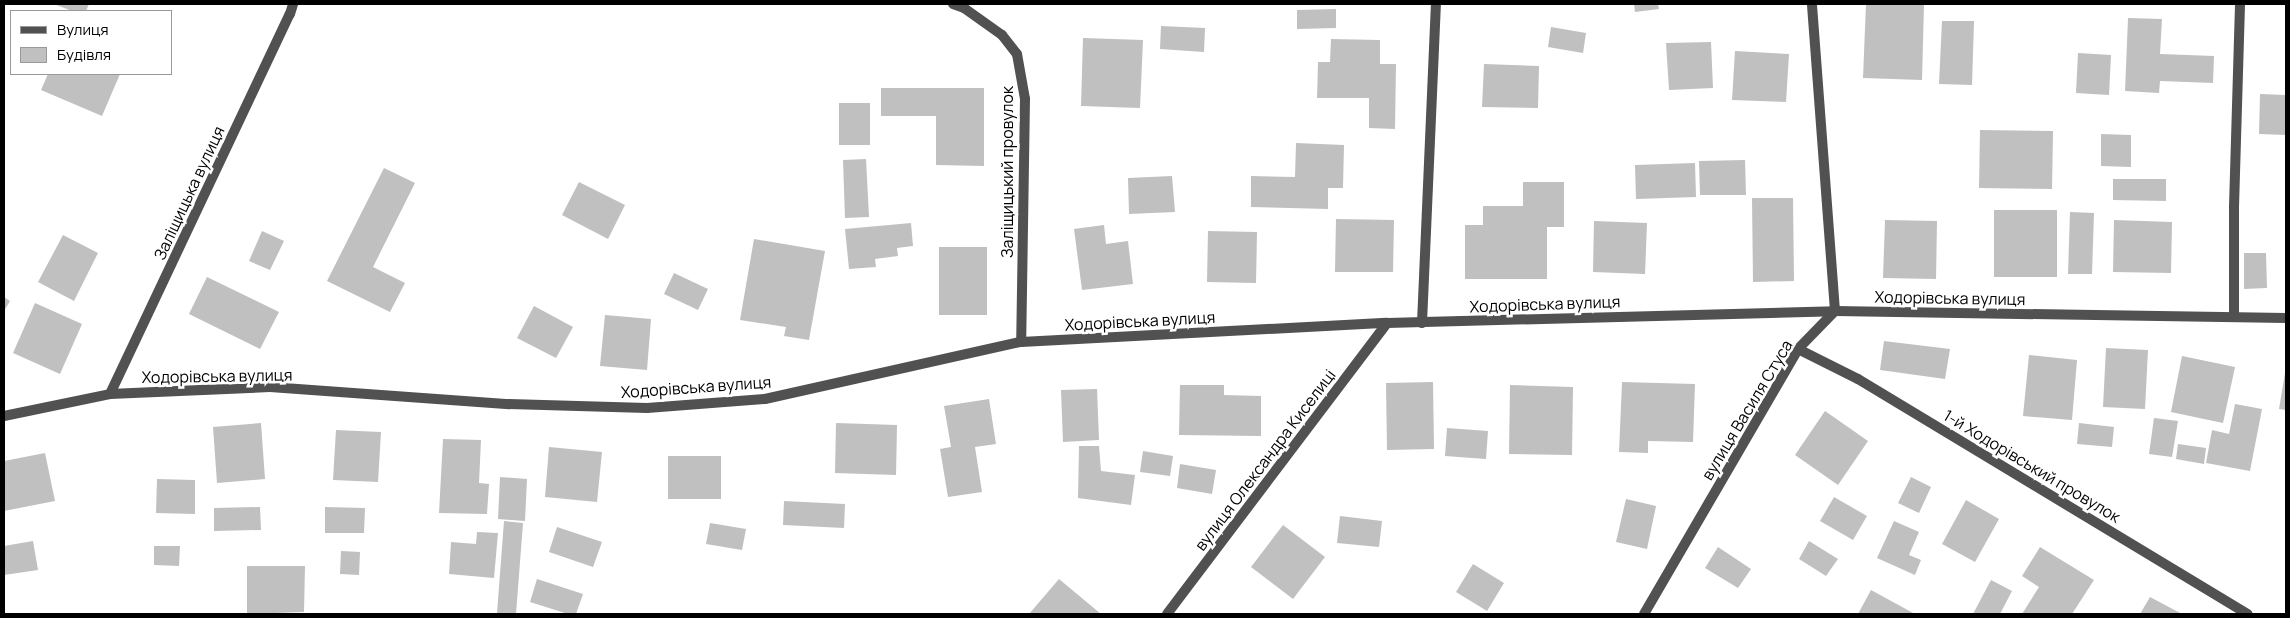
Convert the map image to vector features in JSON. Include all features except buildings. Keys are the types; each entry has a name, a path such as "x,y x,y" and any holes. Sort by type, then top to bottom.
{"street":[{"name":"Заліщицька вулиця","path":"110,394 290,14 292,4"},
{"name":"Заліщицький провулок","path":"953,4 964,8 1002,35 1017,54 1025,99 1021,342"},
{"path":"1422,323 1436,4"},
{"path":"1812,4 1835,311"},
{"path":"2234,317 2234,207 2240,4"},
{"name":"Ходорівська вулиця","path":"4,416 110,394 270,387 509,404 647,408 765,399 1021,342 1387,324 1835,311 2286,318"},
{"name":"вулиця Василя Стуса","path":"1644,614 1798,349 1835,311"},
{"name":"вулиця Олександра Киселиці","path":"1167,614 1387,324"},
{"name":"1-й Ходорівський провулок","path":"1798,349 1858,378 2248,614"}]}
